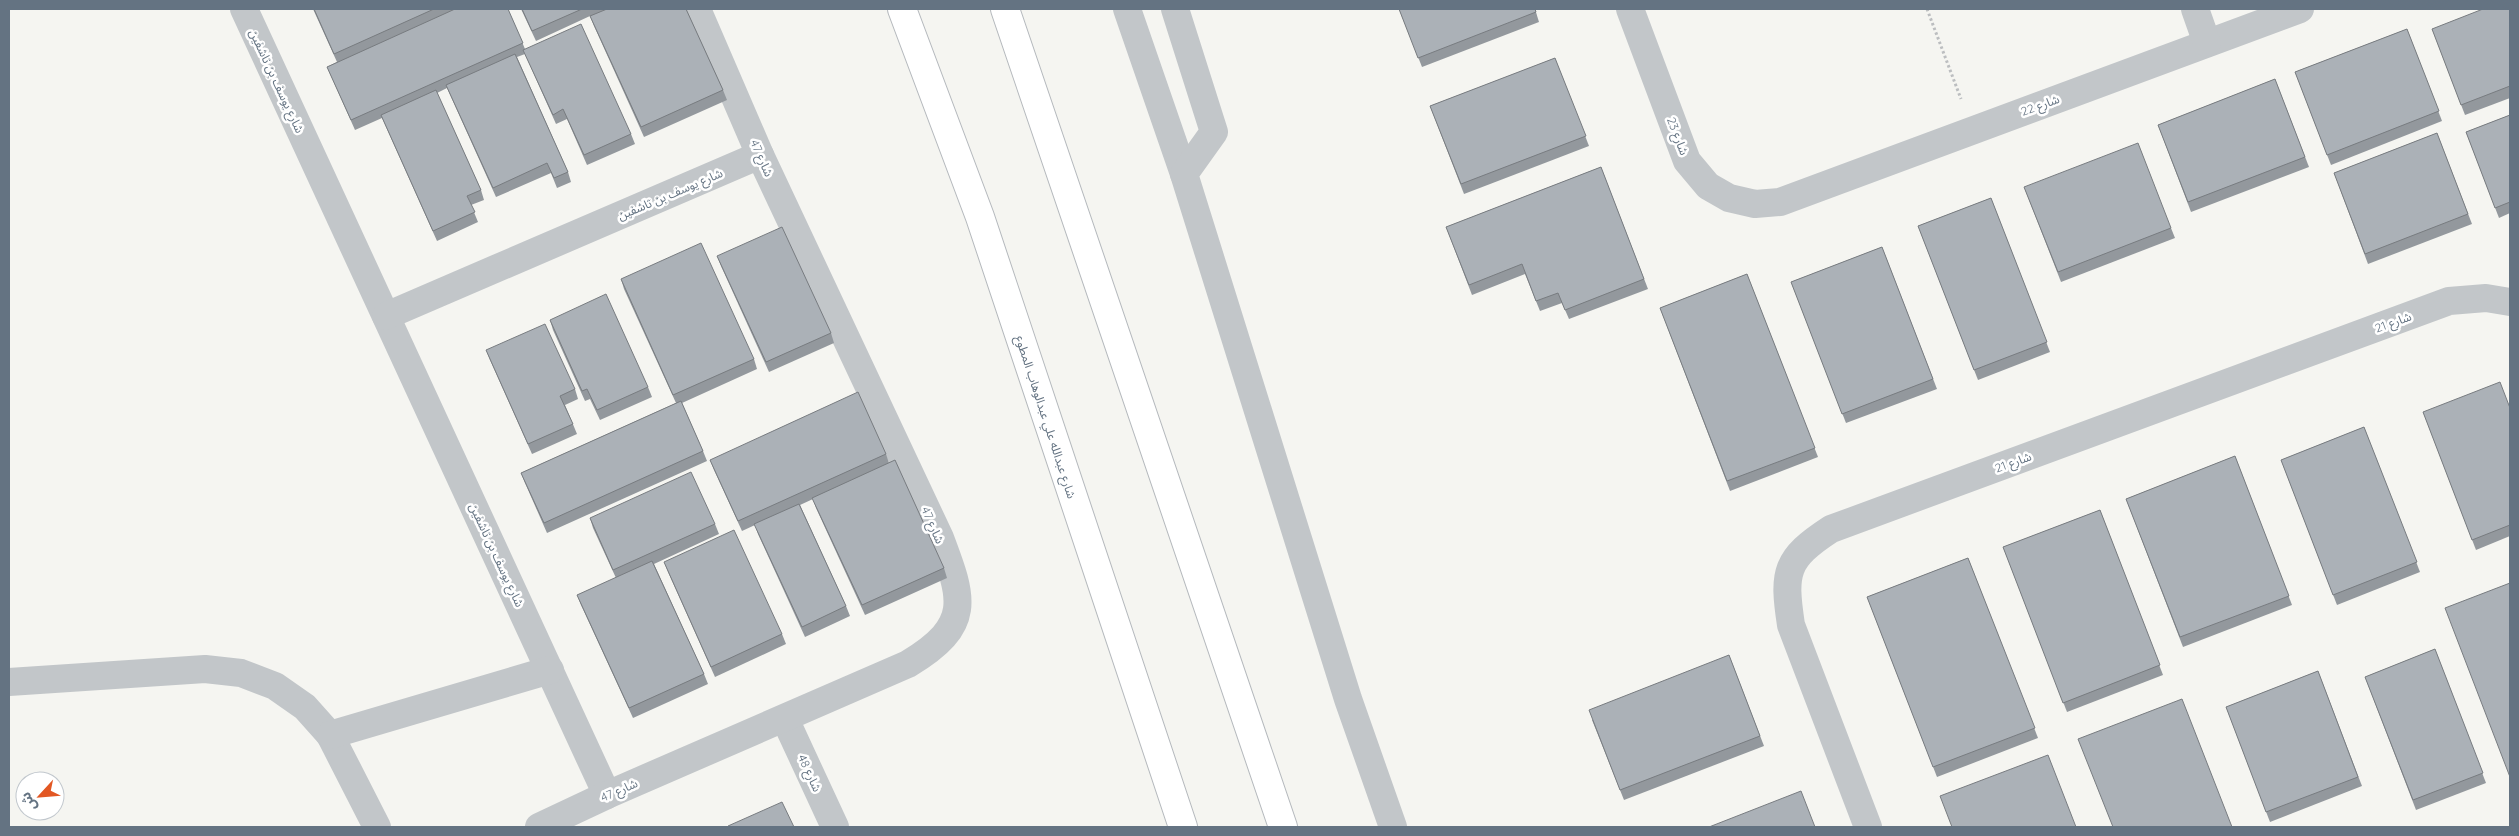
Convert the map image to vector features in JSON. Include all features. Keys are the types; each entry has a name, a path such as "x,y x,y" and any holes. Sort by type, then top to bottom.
{"main road":[{"name":"شارع عبدالله علي عبدالوهاب المطوع","path":"902,9 980,217 1183,827"},
{"path":"1005,9 1283,827"}],"street":[{"name":"شارع يوسف بن تاشفين","path":"244,9 608,795"},
{"name":"شارع 47","path":"539,827 908,664 926,653 945,635 959,610 957,584 940,538 760,155 697,9"},
{"path":"1127,9 1184,174 1348,699 1393,827"},
{"path":"1175,9 1214,132 1184,174"},
{"name":"شارع 23","path":"1630,9 1687,160 1708,186 1729,198 1756,204 1780,202"},
{"path":"2195,9 2207,43"},
{"name":"شارع 22","path":"1780,202 2300,9"},
{"name":"شارع يوسف بن تاشفين","path":"386,316 760,155"},
{"name":"شارع 21","path":"1868,827 1791,625 1786,590 1791,564 1809,543 1831,529 2450,302 2486,298 2510,302"},
{"path":"9,682 205,669 241,673 283,692 305,707 330,735 377,827"},
{"path":"330,735 550,670"},
{"name":"شارع 48","path":"786,719 835,827"}],"path":[{"path":"1926,9 1973,130"}],"building":[{"path":"314,9 434,9 334,54"},
{"path":"455,9 508,9 523,43 351,120 327,67"},
{"path":"522,9 582,9 532,31"},
{"path":"607,9 686,9 723,90 641,127 590,16"},
{"path":"1399,9 1535,9 1536,12 1418,58"},
{"path":"2483,9 2510,9 2510,86 2461,105 2432,29"},
{"path":"581,24 631,134 584,155 563,109 553,115 523,50"},
{"path":"2407,29 2439,111 2327,155 2295,72"},
{"path":"515,54 568,172 554,178 547,163 493,188 446,85"},
{"path":"1555,58 1586,136 1461,184 1430,106"},
{"path":"2275,79 2305,157 2188,202 2158,125"},
{"path":"436,90 481,190 467,196 475,212 433,231 381,115"},
{"path":"2510,115 2510,202 2495,208 2466,132"},
{"path":"2437,133 2468,214 2365,254 2334,173"},
{"path":"2138,143 2171,228 2058,272 2024,187"},
{"path":"1601,167 1644,279 1565,310 1558,293 1536,301 1522,264 1469,285 1446,227"},
{"path":"1991,198 2047,342 1974,370 1918,226"},
{"path":"782,227 831,333 766,362 717,256"},
{"path":"701,243 754,359 673,395 621,279"},
{"path":"1882,247 1933,379 1842,414 1791,282"},
{"path":"1747,274 1815,448 1727,481 1660,308"},
{"path":"606,294 648,387 597,410 587,389 582,391 550,320"},
{"path":"545,324 575,389 560,396 573,424 528,444 486,350"},
{"path":"2500,382 2510,408 2510,525 2472,540 2423,412"},
{"path":"858,392 886,454 738,521 710,460"},
{"path":"681,401 703,451 544,523 521,473"},
{"path":"2364,427 2417,562 2333,595 2281,460"},
{"path":"2235,456 2289,596 2180,637 2126,499"},
{"path":"895,460 944,568 862,605 812,498"},
{"path":"691,472 715,524 613,570 590,518"},
{"path":"799,504 846,606 802,627 754,524"},
{"path":"2100,510 2160,665 2063,703 2003,547"},
{"path":"734,530 782,634 711,667 664,562"},
{"path":"1968,558 2035,728 1933,767 1867,597"},
{"path":"652,561 704,674 629,708 577,595"},
{"path":"2510,583 2510,777 2445,608"},
{"path":"2435,649 2483,773 2413,800 2365,677"},
{"path":"1729,655 1760,736 1620,790 1589,710"},
{"path":"2318,671 2358,777 2266,812 2226,707"},
{"path":"2182,699 2232,827 2113,827 2078,739"},
{"path":"2048,755 2076,827 1952,827 1940,796"},
{"path":"1801,791 1815,827 1709,827"},
{"path":"782,802 794,827 728,827 728,826"}]}
